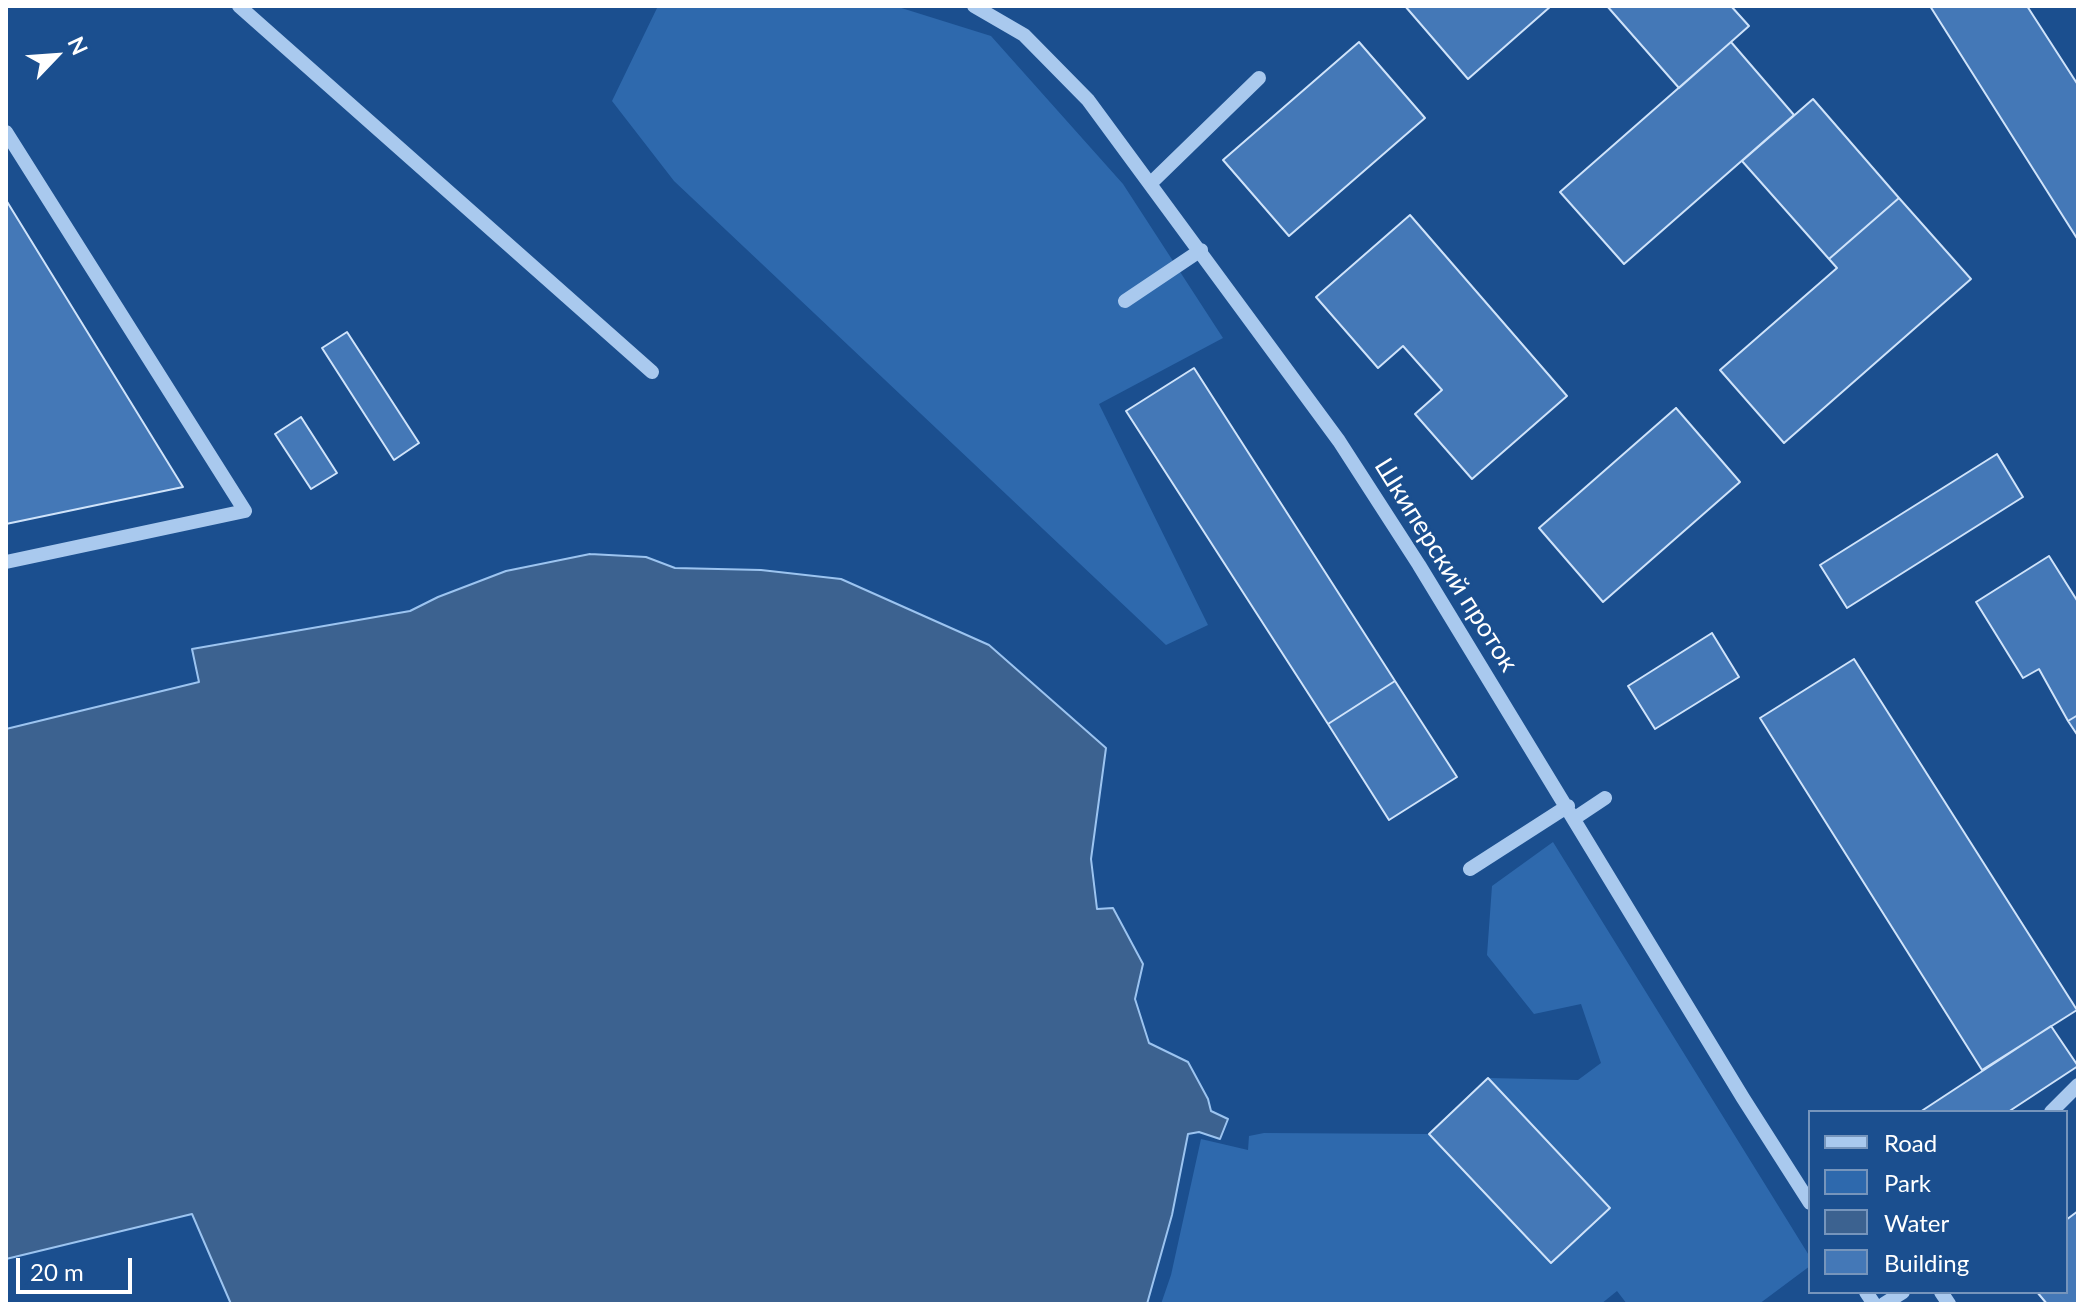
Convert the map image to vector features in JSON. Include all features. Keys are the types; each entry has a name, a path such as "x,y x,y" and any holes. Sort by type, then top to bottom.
{"street":[{"path":"239,6 652,372"},
{"name":"Шкиперский проток","path":"974,6 1024,35 1088,100 1339,441 1572,812 1743,1098 1808,1200"},
{"path":"1151,183 1259,78"},
{"path":"6,132 245,511 6,562"},
{"path":"1125,301 1201,250"},
{"path":"1470,869 1572,812 1605,798"},
{"path":"2053,1110 2078,1085"}],"green space":[{"path":"658,6 895,6 991,36 1123,184 1223,338 1099,404 1208,625 1166,645 674,181 612,101"},
{"path":"1553,842 1808,1254 1808,1267 1759,1304 1627,1304 1617,1291 1601,1304 1161,1304 1171,1275 1201,1139 1248,1150 1249,1136 1264,1133 1429,1134 1551,1263 1610,1208 1488,1078 1578,1080 1601,1063 1581,1004 1534,1014 1487,955 1492,886"}],"water":[{"path":"590,554 646,557 675,568 761,570 841,579 989,645 1106,748 1091,859 1097,909 1113,908 1143,964 1135,999 1149,1043 1188,1062 1211,1111 1228,1119 1220,1139 1199,1132 1188,1134 1172,1215 1147,1304 231,1304 192,1214 6,1259 6,729 199,682 192,649 410,611 506,571"}],"building":[{"path":"1405,6 1551,6 1468,79"},
{"path":"1607,6 1731,6 1749,26 1679,88"},
{"path":"1930,6 2027,6 2078,85 2078,240"},
{"path":"1359,42 1425,118 1289,236 1223,160"},
{"path":"1731,42 1794,115 1624,264 1560,192"},
{"path":"1813,99 1899,198 1829,259 1742,161"},
{"path":"1899,198 1971,279 1784,443 1720,370 1837,268 1829,259"},
{"path":"6,200 183,487 6,524"},
{"path":"1410,215 1567,396 1472,479 1415,414 1442,390 1403,346 1378,368 1316,297"},
{"path":"347,332 419,443 394,460 322,348"},
{"path":"1194,368 1395,681 1328,724 1126,411"},
{"path":"1676,408 1740,482 1603,602 1539,528"},
{"path":"301,417 337,473 311,489 275,434"},
{"path":"1997,454 2023,497 1847,608 1820,565"},
{"path":"2049,556 2078,602 2078,715 2068,721 2039,669 2023,678 1976,602"},
{"path":"1712,633 1739,677 1655,729 1628,686"},
{"path":"1854,659 2077,1010 1982,1070 1760,718"},
{"path":"1395,681 1457,777 1389,820 1328,724"},
{"path":"2078,715 2078,736 2068,721"},
{"path":"2051,1026 2078,1066 2011,1110 1923,1110"},
{"path":"1488,1078 1610,1208 1551,1263 1429,1134"},
{"path":"2078,1211 2078,1304 2047,1304 2039,1294 2068,1294 2068,1218"}]}
